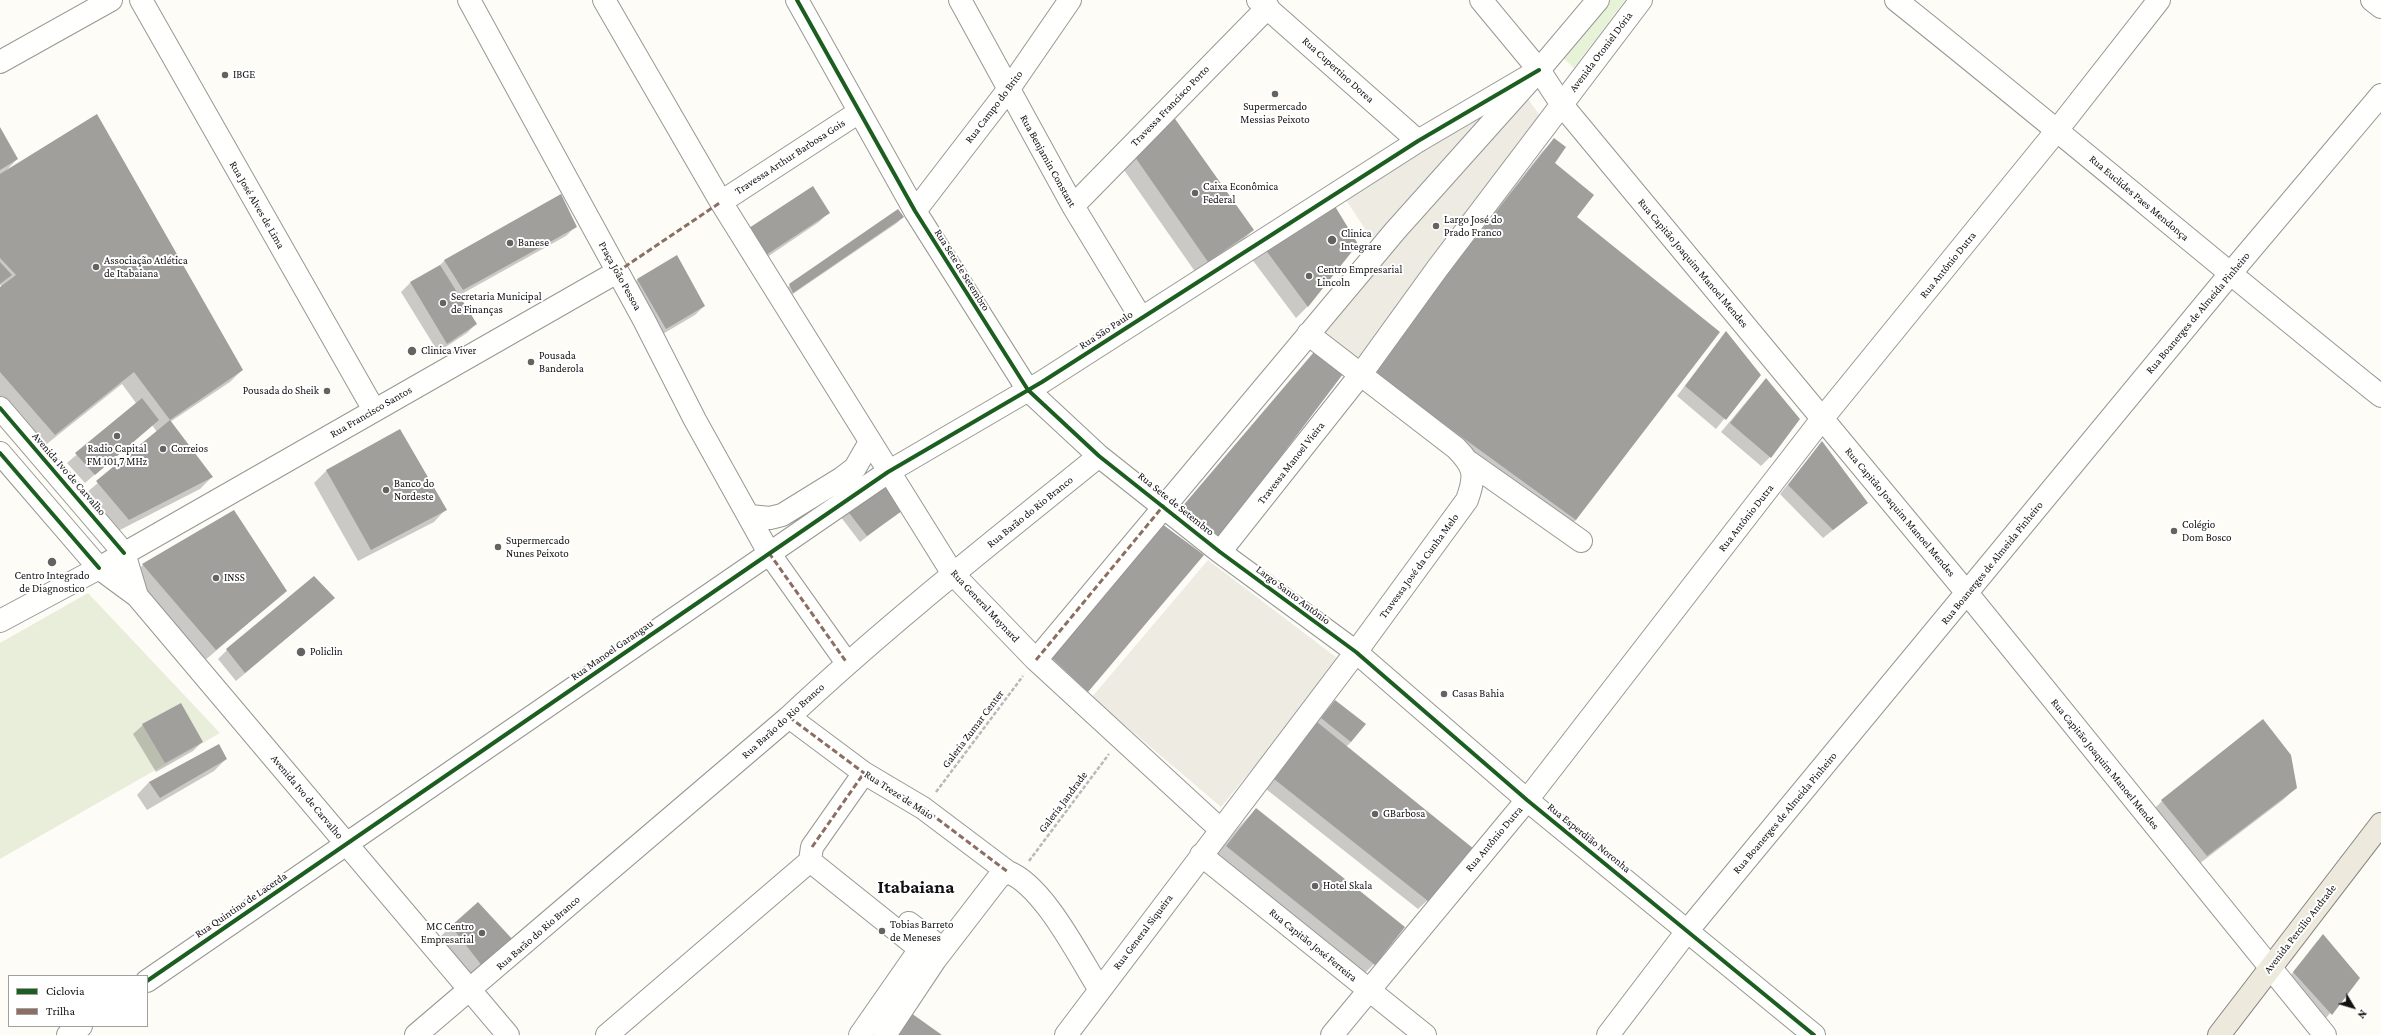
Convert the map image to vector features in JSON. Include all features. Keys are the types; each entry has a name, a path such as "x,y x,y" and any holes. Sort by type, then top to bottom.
{"main road":[{"name":"Avenida Percilio Andrade","path":"2220,1035 2270,968 2377,835"}],"street":[{"path":"0,62 111,0"},
{"name":"Rua José Alves de Lima","path":"141,0 374,410"},
{"name":"Praça João Pessoa","path":"469,0 617,272 695,420 770,553 847,663"},
{"path":"604,0 721,202 888,472"},
{"name":"Rua Sete de Setembro","path":"797,0 916,211 1028,390 1099,456 1164,506 1220,552"},
{"name":"Rua Benjamin Constant","path":"960,0 1008,90 1073,206 1141,318"},
{"name":"Rua Campo do Brito","path":"916,211 1008,90 1070,0"},
{"name":"Rua Capitão Joaquim Manoel Mendes","path":"1481,0 1539,70 1562,104 1967,593 2325,1035"},
{"path":"1036,660 1395,231 1539,70 1598,0"},
{"name":"Avenida Otoniel Dória","path":"1361,374 1640,0"},
{"name":"Rua Euclides Paes Mendonça","path":"1896,0 2058,129 2230,274 2381,396"},
{"name":"Rua Antônio Dutra","path":"1332,1035 1368,989 1527,800 1822,419 2058,129 2159,0"},
{"path":"2372,0 2381,7"},
{"name":"Rua Cupertino Dorea","path":"1263,3 1418,142"},
{"name":"Travessa Francisco Porto","path":"1073,206 1263,3"},
{"name":"Rua São Paulo","path":"888,472 1028,390 1418,142 1539,70"},
{"name":"Rua Boanerges de Almeida Pinheiro","path":"1608,1035 1688,930 2230,274 2381,95"},
{"name":"Travessa Arthur Barbosa Gois","path":"721,202 859,112"},
{"name":"Rua Francisco Santos","path":"0,621 99,568 617,272"},
{"path":"1308,334 1456,448 1472,468 1581,541"},
{"name":"Travessa Manoel Vieira","path":"1220,552 1361,374"},
{"name":"Avenida Ivo de Carvalho","path":"0,408 124,553 137,596"},
{"path":"750,516 770,518 782,515 842,478 855,468 870,442"},
{"name":"Avenida Ivo de Carvalho","path":"0,453 99,568 137,596 508,1035"},
{"name":"Rua Barão do Rio Branco","path":"416,1035 470,991 789,717 847,663 953,574 1099,456"},
{"name":"Travessa José da Cunha Melo","path":"1356,652 1467,500 1472,468"},
{"name":"Rua Manoel Garangau","path":"346,844 888,472"},
{"name":"Rua General Maynard","path":"888,472 953,574 1036,660 1121,738"},
{"name":"Largo Santo Antônio","path":"1220,552 1356,652"},
{"path":"1121,738 1221,830 1356,652"},
{"name":"Rua Esperdião Noronha","path":"1356,652 1527,800 1688,930 1814,1035"},
{"name":"Rua Treze de Maio","path":"789,717 864,773 923,808 1042,900 1100,990"},
{"path":"593,1035 612,1027 674,961 711,938 811,854 864,773"},
{"name":"Rua General Siqueira","path":"1066,1035 1221,830"},
{"name":"Rua Quintino de Lacerda","path":"148,979 346,844"},
{"path":"811,854 933,953"},
{"name":"Rua Capitão José Ferreira","path":"1201,856 1425,1035"},
{"path":"860,1035 933,953 1009,875"},
{"path":"885,1035 933,953"},
{"path":"68,1035 80,1027"}],"green space":[{"path":"1609,0 1625,0 1574,68 1563,58"},
{"path":"88,593 220,733 0,859 0,643"}],"shaded area":[{"name":"Largo José do Prado Franco","path":"1517,84 1546,124 1365,368 1313,328 1379,250 1340,191"},
{"path":"1208,560 1341,661 1221,807 1092,697"}],"building":[{"name":"Associação Atlética de Itabaiana","path":"97,114 243,370 170,420 134,372 55,435 0,372 0,287 16,275 0,258 0,174"},
{"name":"Caixa Econômica Federal","path":"1173,116 1254,230 1208,262 1135,157"},
{"path":"0,127 18,159 0,170"},
{"path":"1554,138 1566,147 1555,163 1594,195 1577,217 1720,332 1576,520 1371,371"},
{"path":"813,186 830,213 766,255 749,228"},
{"name":"Banese","path":"561,194 577,227 463,290 444,260"},
{"name":"Centro Empresarial Lincoln","path":"1333,203 1358,244 1308,307 1262,245"},
{"path":"898,209 904,217 793,293 789,284"},
{"path":"677,255 705,306 666,329 637,279"},
{"path":"0,262 12,275 0,284"},
{"name":"Secretaria Municipal de Finanças","path":"440,265 477,324 447,344 410,282"},
{"path":"1726,331 1761,375 1726,420 1685,386"},
{"path":"1314,352 1343,374 1220,537 1182,507"},
{"path":"1766,378 1800,419 1771,458 1730,423"},
{"name":"Radio Capital FM 101,7 MHz","path":"142,398 159,420 95,475 75,453"},
{"name":"Correios","path":"170,420 213,477 129,520 96,481"},
{"name":"Banco do Nordeste","path":"400,429 447,510 371,550 326,470"},
{"path":"1822,441 1868,503 1833,530 1788,485"},
{"path":"884,484 902,511 867,536 846,509"},
{"name":"INSS","path":"234,510 287,591 216,650 142,564"},
{"path":"1158,521 1204,555 1088,692 1048,654"},
{"path":"314,576 335,598 245,673 226,649"},
{"path":"1335,700 1366,724 1351,742 1321,718"},
{"path":"181,703 203,742 165,763 142,724"},
{"path":"2263,719 2291,755 2297,788 2207,856 2161,800"},
{"name":"GBarbosa","path":"1317,722 1474,849 1428,901 1274,779"},
{"path":"219,744 227,759 160,798 149,782"},
{"name":"Hotel Skala","path":"1256,808 1405,927 1375,965 1226,846"},
{"name":"MC Centro Empresarial","path":"478,902 514,941 483,967 451,926"},
{"path":"2323,934 2360,978 2332,1015 2293,972"},
{"path":"911,1013 942,1035 897,1035"}],"marked path":[{"path":"617,272 721,202"},
{"path":"1036,660 1164,505"},
{"path":"769,553 847,663"},
{"path":"789,717 864,773 923,808 1008,872"},
{"path":"812,847 864,773"}],"cycle path":[{"path":"797,0 915,211 1028,390 1099,456 1220,552 1356,652 1527,800 1814,1035"},
{"path":"148,980 888,472 1042,382 1418,141 1539,70"},
{"path":"0,408 124,553"},
{"path":"0,453 99,568"}],"place":[{"name":"IBGE","path":"225,75"},
{"name":"Supermercado Messias Peixoto","path":"1275,94"},
{"name":"Caixa Econômica Federal","path":"1195,193"},
{"name":"Largo José do Prado Franco","path":"1436,226"},
{"name":"Clinica Integrare","path":"1332,240"},
{"name":"Banese","path":"510,243"},
{"name":"Associação Atlética de Itabaiana","path":"96,267"},
{"name":"Centro Empresarial Lincoln","path":"1309,276"},
{"name":"Secretaria Municipal de Finanças","path":"443,303"},
{"name":"Clinica Viver","path":"412,351"},
{"name":"Pousada Banderola","path":"531,362"},
{"name":"Pousada do Sheik","path":"327,391"},
{"name":"Radio Capital FM 101,7 MHz","path":"117,436"},
{"name":"Correios","path":"163,449"},
{"name":"Banco do Nordeste","path":"386,490"},
{"name":"Colégio Dom Bosco","path":"2174,531"},
{"name":"Supermercado Nunes Peixoto","path":"498,547"},
{"name":"Centro Integrado de Diagnostico","path":"52,562"},
{"name":"INSS","path":"216,578"},
{"name":"Policlin","path":"301,652"},
{"name":"Casas Bahia","path":"1444,694"},
{"name":"GBarbosa","path":"1375,814"},
{"name":"Hotel Skala","path":"1315,886"},
{"name":"Tobias Barreto de Meneses","path":"882,931"},
{"name":"MC Centro Empresarial","path":"482,933"}],"district":[{"name":"Itabaiana","path":"916,887"}]}
